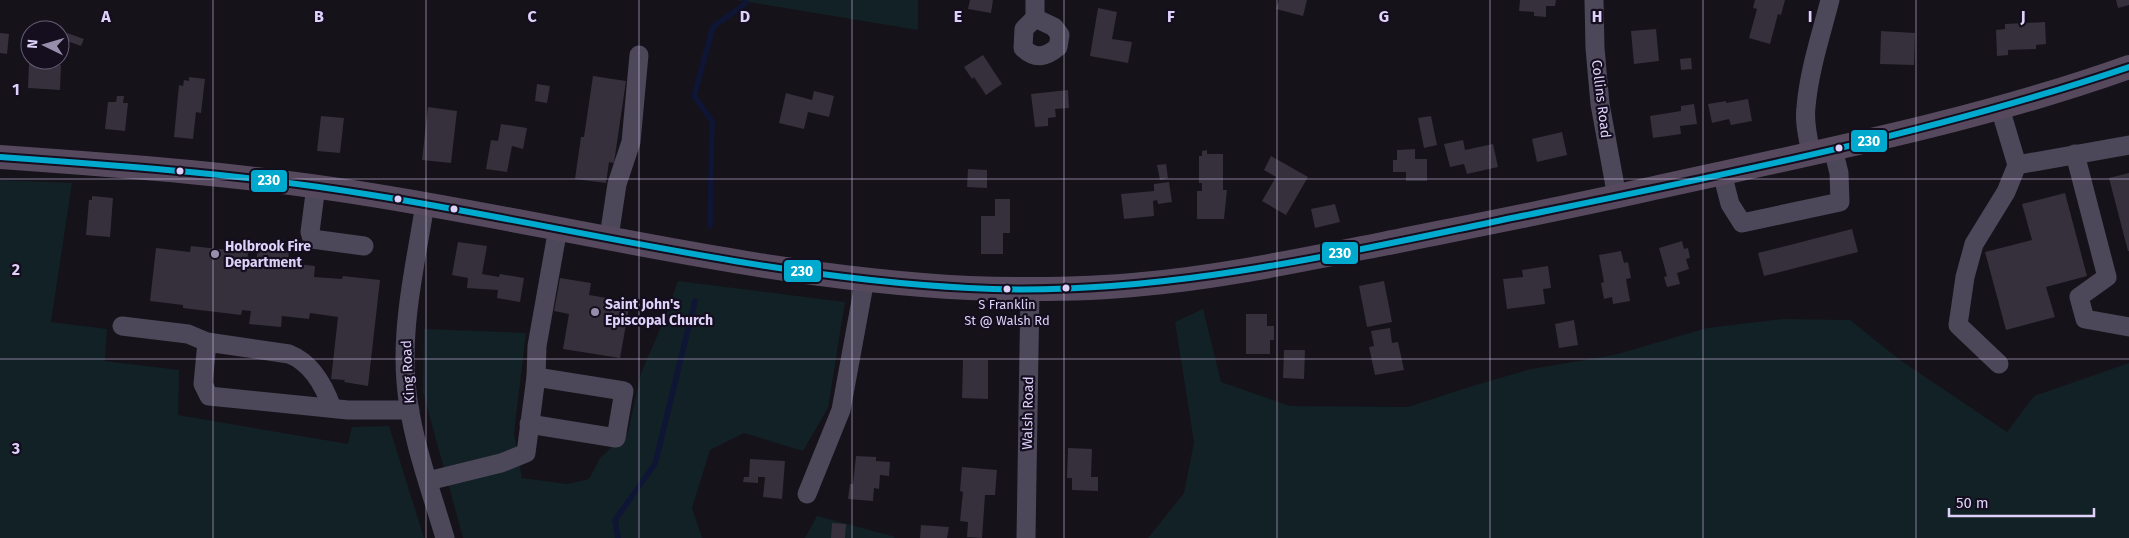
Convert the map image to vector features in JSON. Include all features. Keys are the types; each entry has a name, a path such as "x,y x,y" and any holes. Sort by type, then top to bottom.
{"main road":[{"path":"0,157 179,169 316,186 425,204 749,264 865,279 968,288 1100,288 1189,279 1293,261 1617,197 1822,151 2000,108 2129,67"}],"street":[{"name":"Collins Road","path":"1594,0 1595,48 1600,104 1617,197"},
{"path":"1722,173 1730,204 1742,223 1840,202 1839,173 1822,151 1806,121 1806,107 1813,62 1830,0"},
{"path":"609,238 617,184 631,142 639,55"},
{"path":"1999,364 1958,325 1974,244 2006,192 2017,165 2000,108"},
{"path":"2017,165 2129,145"},
{"path":"2076,154 2107,277 2079,296 2085,319 2129,327"},
{"path":"316,186 310,232 312,239 364,246"},
{"name":"King Road","path":"425,204 407,326 405,369 410,410 445,538"},
{"path":"428,481 501,463 526,453 536,376 537,346 558,228"},
{"path":"807,494 841,410 865,279"},
{"name":"Walsh Road","path":"1026,538 1030,289"},
{"path":"122,326 188,334 207,342 289,354 299,358 319,379 332,408"},
{"path":"207,342 203,384 209,396 371,411 410,410"},
{"path":"529,424 616,438 624,391 536,376"}],"shaded area":[{"path":"736,0 918,0 918,30"},
{"path":"0,180 72,183 51,322 107,329 105,361 179,370 178,415 348,444 352,427 389,426 424,538 0,538"},
{"path":"678,281 845,302 828,408 803,451 744,433 710,450 692,508 702,538 463,538 423,392 424,329 526,333 514,433 522,478 567,484 589,479 600,458 628,432 641,373 664,320"},
{"path":"1203,309 1221,382 1290,406 1408,407 1531,369 1614,355 1707,328 1783,319 1850,320 1900,360 2007,432 2034,396 2129,363 2129,538 1148,538 1184,493 1194,442 1175,322"},
{"path":"817,516 892,536 895,538 805,538"}],"building":[{"path":"970,0 993,0 991,13 968,9"},
{"path":"1279,0 1307,0 1303,16 1276,9"},
{"path":"1520,0 1556,0 1555,6 1546,6 1546,17 1534,16 1534,12 1519,11"},
{"path":"1755,0 1785,0 1781,15 1778,14 1770,44 1749,38 1757,9 1753,8"},
{"path":"2116,0 2129,0 2129,5 2118,8"},
{"path":"1098,8 1117,12 1112,39 1132,42 1128,63 1090,56"},
{"path":"2045,22 2046,44 2036,45 2036,49 2008,50 2008,55 1997,56 1996,30 2005,29 2005,24"},
{"path":"1656,29 1659,61 1634,64 1631,31"},
{"path":"1881,31 1915,33 1914,65 1880,64"},
{"path":"0,33 9,34 7,54 0,53"},
{"path":"70,34 84,39 81,46 70,42"},
{"path":"983,55 1002,84 986,95 974,77 972,79 964,67"},
{"path":"1691,58 1692,69 1681,70 1680,59"},
{"path":"29,70 61,70 60,90 28,88"},
{"path":"593,76 626,81 614,163 609,162 606,183 575,179 581,137 584,137"},
{"path":"189,77 205,79 201,113 196,112 193,139 174,137 179,85 183,86 184,80 189,81"},
{"path":"537,84 550,86 547,103 535,101"},
{"path":"1068,90 1069,108 1055,109 1056,117 1048,118 1048,126 1035,127 1031,94"},
{"path":"814,91 834,96 829,117 808,112 804,129 779,123 786,93 812,100"},
{"path":"117,96 124,96 123,103 128,103 125,131 105,129 108,102 116,102"},
{"path":"1748,99 1752,121 1731,125 1729,119 1712,123 1708,104"},
{"path":"1694,104 1697,124 1680,126 1681,134 1653,138 1650,116 1681,111 1681,106"},
{"path":"428,107 457,111 451,163 422,160"},
{"path":"321,116 344,118 340,153 317,151"},
{"path":"1431,116 1437,145 1424,148 1418,118"},
{"path":"501,124 527,128 523,149 512,146 507,172 486,169 491,140 498,141"},
{"path":"1562,132 1567,155 1537,162 1532,139"},
{"path":"1463,140 1465,150 1493,144 1498,167 1467,174 1464,164 1450,167 1444,144"},
{"path":"1415,149 1415,159 1427,159 1427,181 1406,181 1406,172 1393,172 1393,160 1397,160 1397,150"},
{"path":"1207,150 1207,154 1223,154 1223,190 1227,190 1224,219 1197,219 1197,191 1202,191 1202,183 1199,183 1199,156 1202,156 1202,151"},
{"path":"1271,156 1308,177 1286,215 1262,201 1276,177 1264,170"},
{"path":"1166,164 1168,178 1160,180 1157,165"},
{"path":"968,169 987,170 987,188 967,187"},
{"path":"2129,173 2129,251 2128,251 2109,178"},
{"path":"1169,182 1172,202 1158,204 1157,200 1153,201 1154,216 1124,219 1121,194 1154,191 1154,184"},
{"path":"2065,193 2087,276 2046,287 2055,317 2006,330 1985,252 2032,240 2022,204"},
{"path":"92,196 113,198 110,237 86,235 89,200 92,200"},
{"path":"995,199 1010,199 1010,233 1003,233 1003,254 981,254 981,216 995,216"},
{"path":"1335,204 1340,222 1315,228 1311,209"},
{"path":"1852,229 1858,252 1764,276 1758,253"},
{"path":"1682,241 1684,249 1688,248 1690,258 1686,259 1689,269 1677,273 1680,284 1667,287 1664,277 1667,276 1659,248"},
{"path":"458,242 487,246 482,274 499,277 500,274 524,278 520,302 497,298 498,290 467,288 468,278 452,275"},
{"path":"191,246 248,252 247,263 256,264 258,246 289,249 288,263 315,266 314,277 342,279 343,276 380,280 368,386 344,382 345,380 331,379 338,317 310,313 309,319 282,316 281,327 249,324 251,311 242,310 241,315 183,308 183,305 150,301 156,248 190,252"},
{"path":"1621,251 1624,263 1628,262 1631,278 1626,279 1630,301 1613,304 1612,297 1604,299 1601,283 1604,282 1599,255"},
{"path":"1548,266 1551,288 1543,289 1545,304 1507,309 1503,279 1523,277 1522,270"},
{"path":"560,278 591,283 589,295 630,302 620,358 563,349 569,314 554,311"},
{"path":"1384,281 1392,322 1367,327 1359,286"},
{"path":"1246,314 1267,314 1267,326 1274,326 1274,340 1270,340 1270,354 1246,354"},
{"path":"1574,320 1578,345 1559,348 1555,324"},
{"path":"1390,328 1392,343 1398,342 1404,370 1375,375 1369,347 1374,346 1371,331"},
{"path":"1284,350 1305,350 1304,379 1283,378"},
{"path":"963,360 988,360 988,399 962,398"},
{"path":"1068,448 1092,449 1091,477 1098,477 1098,491 1072,490 1072,478 1067,478"},
{"path":"856,456 876,457 876,461 890,462 889,476 880,475 879,489 874,488 873,501 848,499 850,484 853,484"},
{"path":"750,459 785,461 782,499 763,497 765,477 758,477 758,483 743,482 744,477 749,477"},
{"path":"962,467 997,470 995,495 985,495 982,538 967,537 968,522 960,521 963,492 960,491"},
{"path":"832,523 846,524 845,538 831,538"},
{"path":"921,525 949,527 947,538 920,538"}],"waterway":[{"path":"710,226 712,121 694,96 713,27 746,3 745,0"},
{"path":"618,538 615,520 655,464 695,301"}],"transit line":[{"name":"230","path":"0,157 190,172 284,182 378,196 672,250 820,274 969,288 1039,289 1108,286 1176,280 1245,270 1381,245 1749,169 1902,133 2054,91 2129,67"}],"place":[{"name":"Holbrook Fire Department","path":"215,254"},
{"name":"S Franklin St @ Walsh Rd","path":"1007,289"},
{"name":"Saint John's Episcopal Church","path":"595,312"}]}
